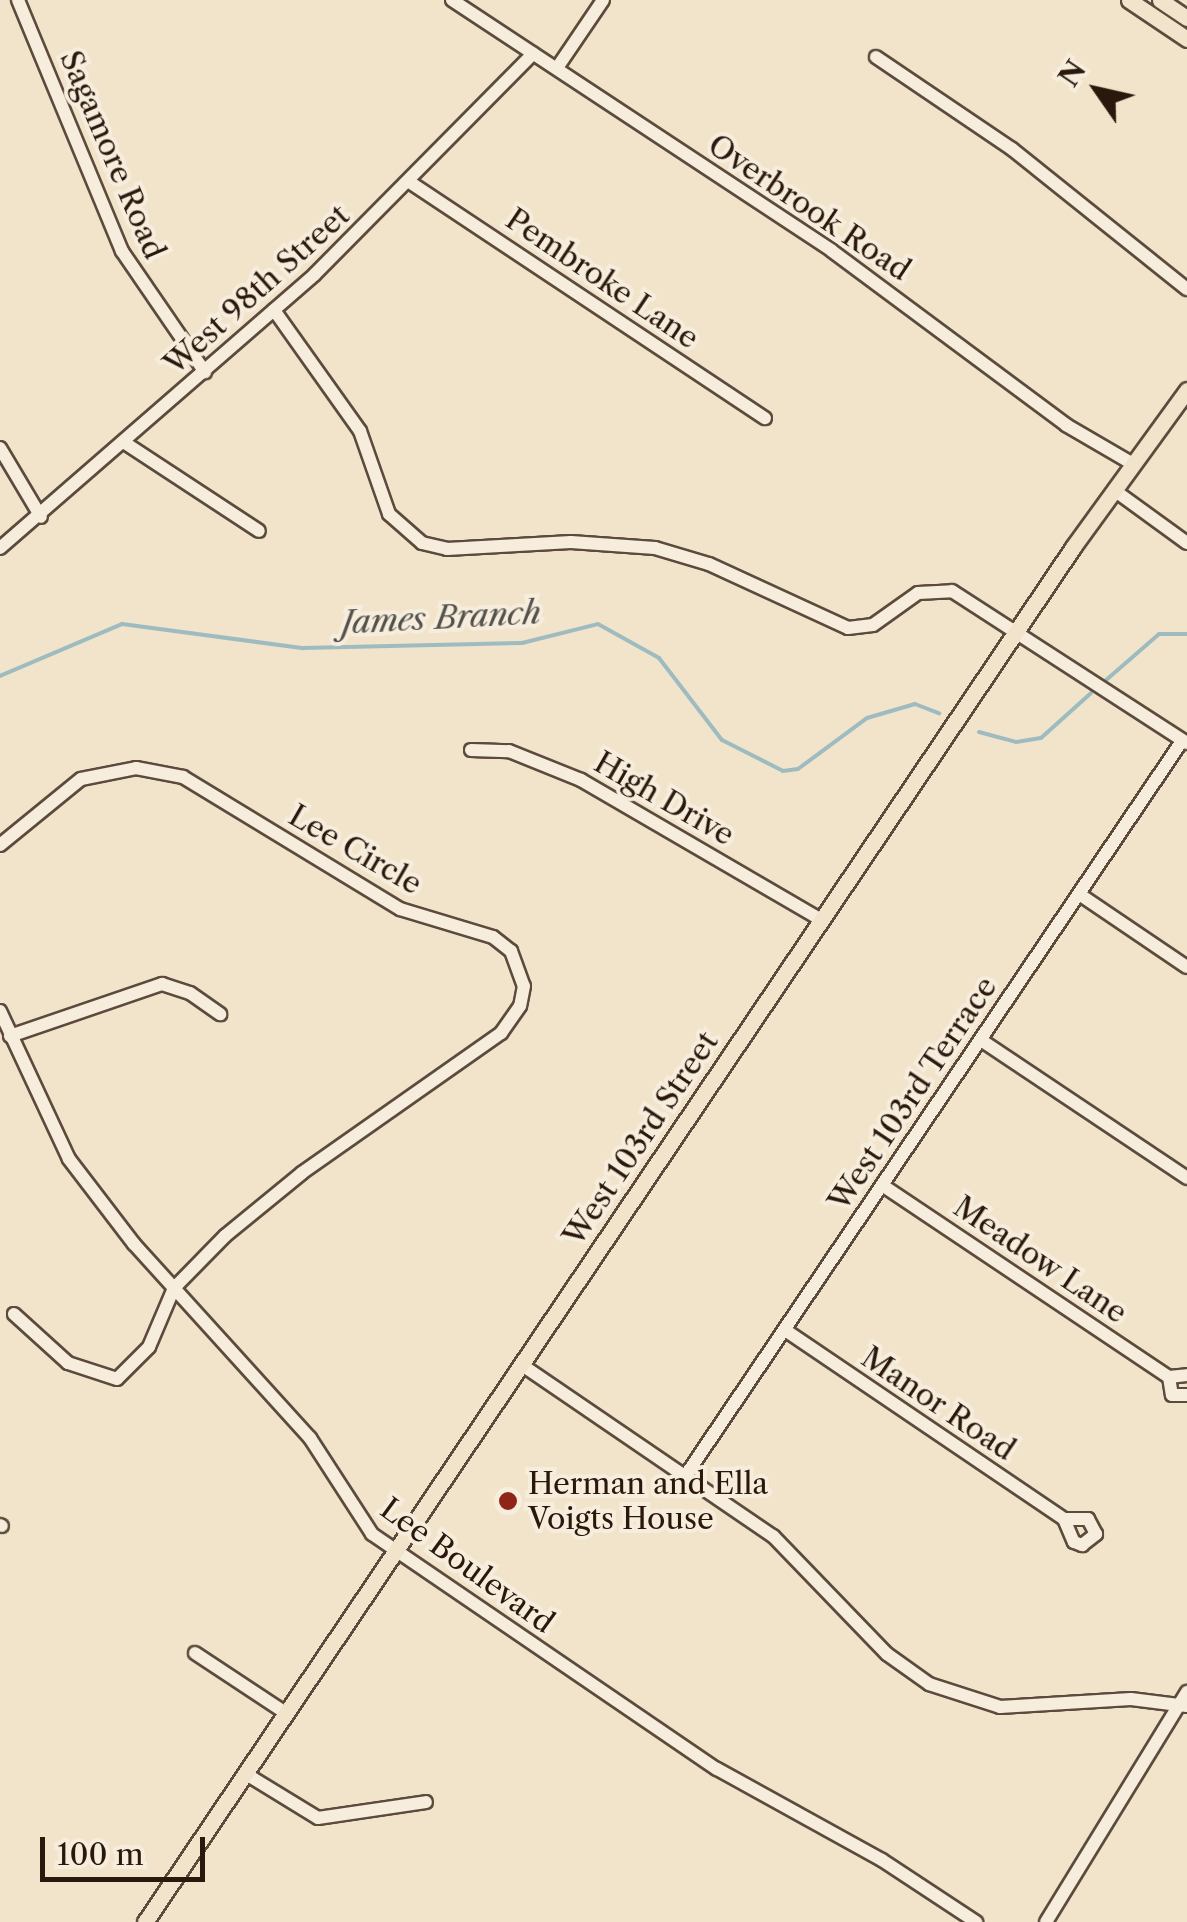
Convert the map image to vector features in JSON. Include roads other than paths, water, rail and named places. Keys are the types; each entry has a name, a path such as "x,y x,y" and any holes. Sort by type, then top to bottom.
{"main road":[{"path":"1130,0 1187,39"},
{"path":"1160,0 1187,18"},
{"name":"West 103rd Street","path":"150,1920 1016,632 1187,390"}],"street":[{"name":"Sagamore Road","path":"18,0 122,250 204,372"},
{"name":"Overbrook Road","path":"452,0 832,251 1080,434 1133,464"},
{"path":"557,68 603,0"},
{"name":"West 98th Street","path":"0,548 274,310 411,183 533,54"},
{"path":"876,57 1012,149 1187,289"},
{"name":"Pembroke Lane","path":"411,183 764,418"},
{"path":"274,310 360,431 389,514 422,543 447,549 571,542 654,548 709,564 848,628 873,625 918,593 952,591 1184,742"},
{"path":"124,443 259,531"},
{"path":"0,448 40,517"},
{"path":"1114,490 1187,543"},
{"name":"West 103rd Terrace","path":"686,1475 1184,742"},
{"name":"High Drive","path":"471,750 509,750 581,780 822,920"},
{"name":"Lee Circle","path":"0,845 80,780 157,770 198,784 400,910 493,937 518,964 520,1006 501,1033 262,1203 174,1288"},
{"path":"1079,894 1187,966"},
{"path":"10,1036 162,984 190,993 220,1014"},
{"name":"Lee Boulevard","path":"0,1012 69,1158 174,1288 310,1438 361,1524 717,1768 882,1860 976,1922"},
{"path":"980,1040 1187,1178"},
{"name":"Meadow Lane","path":"882,1185 1169,1377 1172,1395 1187,1395"},
{"path":"14,1314 68,1363 117,1379 149,1348 174,1288"},
{"name":"Manor Road","path":"785,1330 1064,1519"},
{"path":"522,1364 773,1536 887,1654 929,1684 1000,1706 1130,1699 1183,1705"},
{"path":"1169,1377 1187,1375"},
{"path":"194,1653 286,1714"},
{"path":"1046,1922 1183,1705 1187,1692"},
{"path":"246,1774 318,1818 426,1802"}],"waterway":[{"name":"James Branch","path":"0,676 122,624 303,648 522,643 598,624 659,658 722,740 783,771 798,769 867,718 915,704 939,713"},
{"name":"James Branch","path":"1105,681 1159,634 1187,634"},
{"name":"James Branch","path":"979,732 1016,742 1041,738 1091,693"}],"place":[{"name":"Herman and Ella Voigts House","path":"508,1501"}]}
